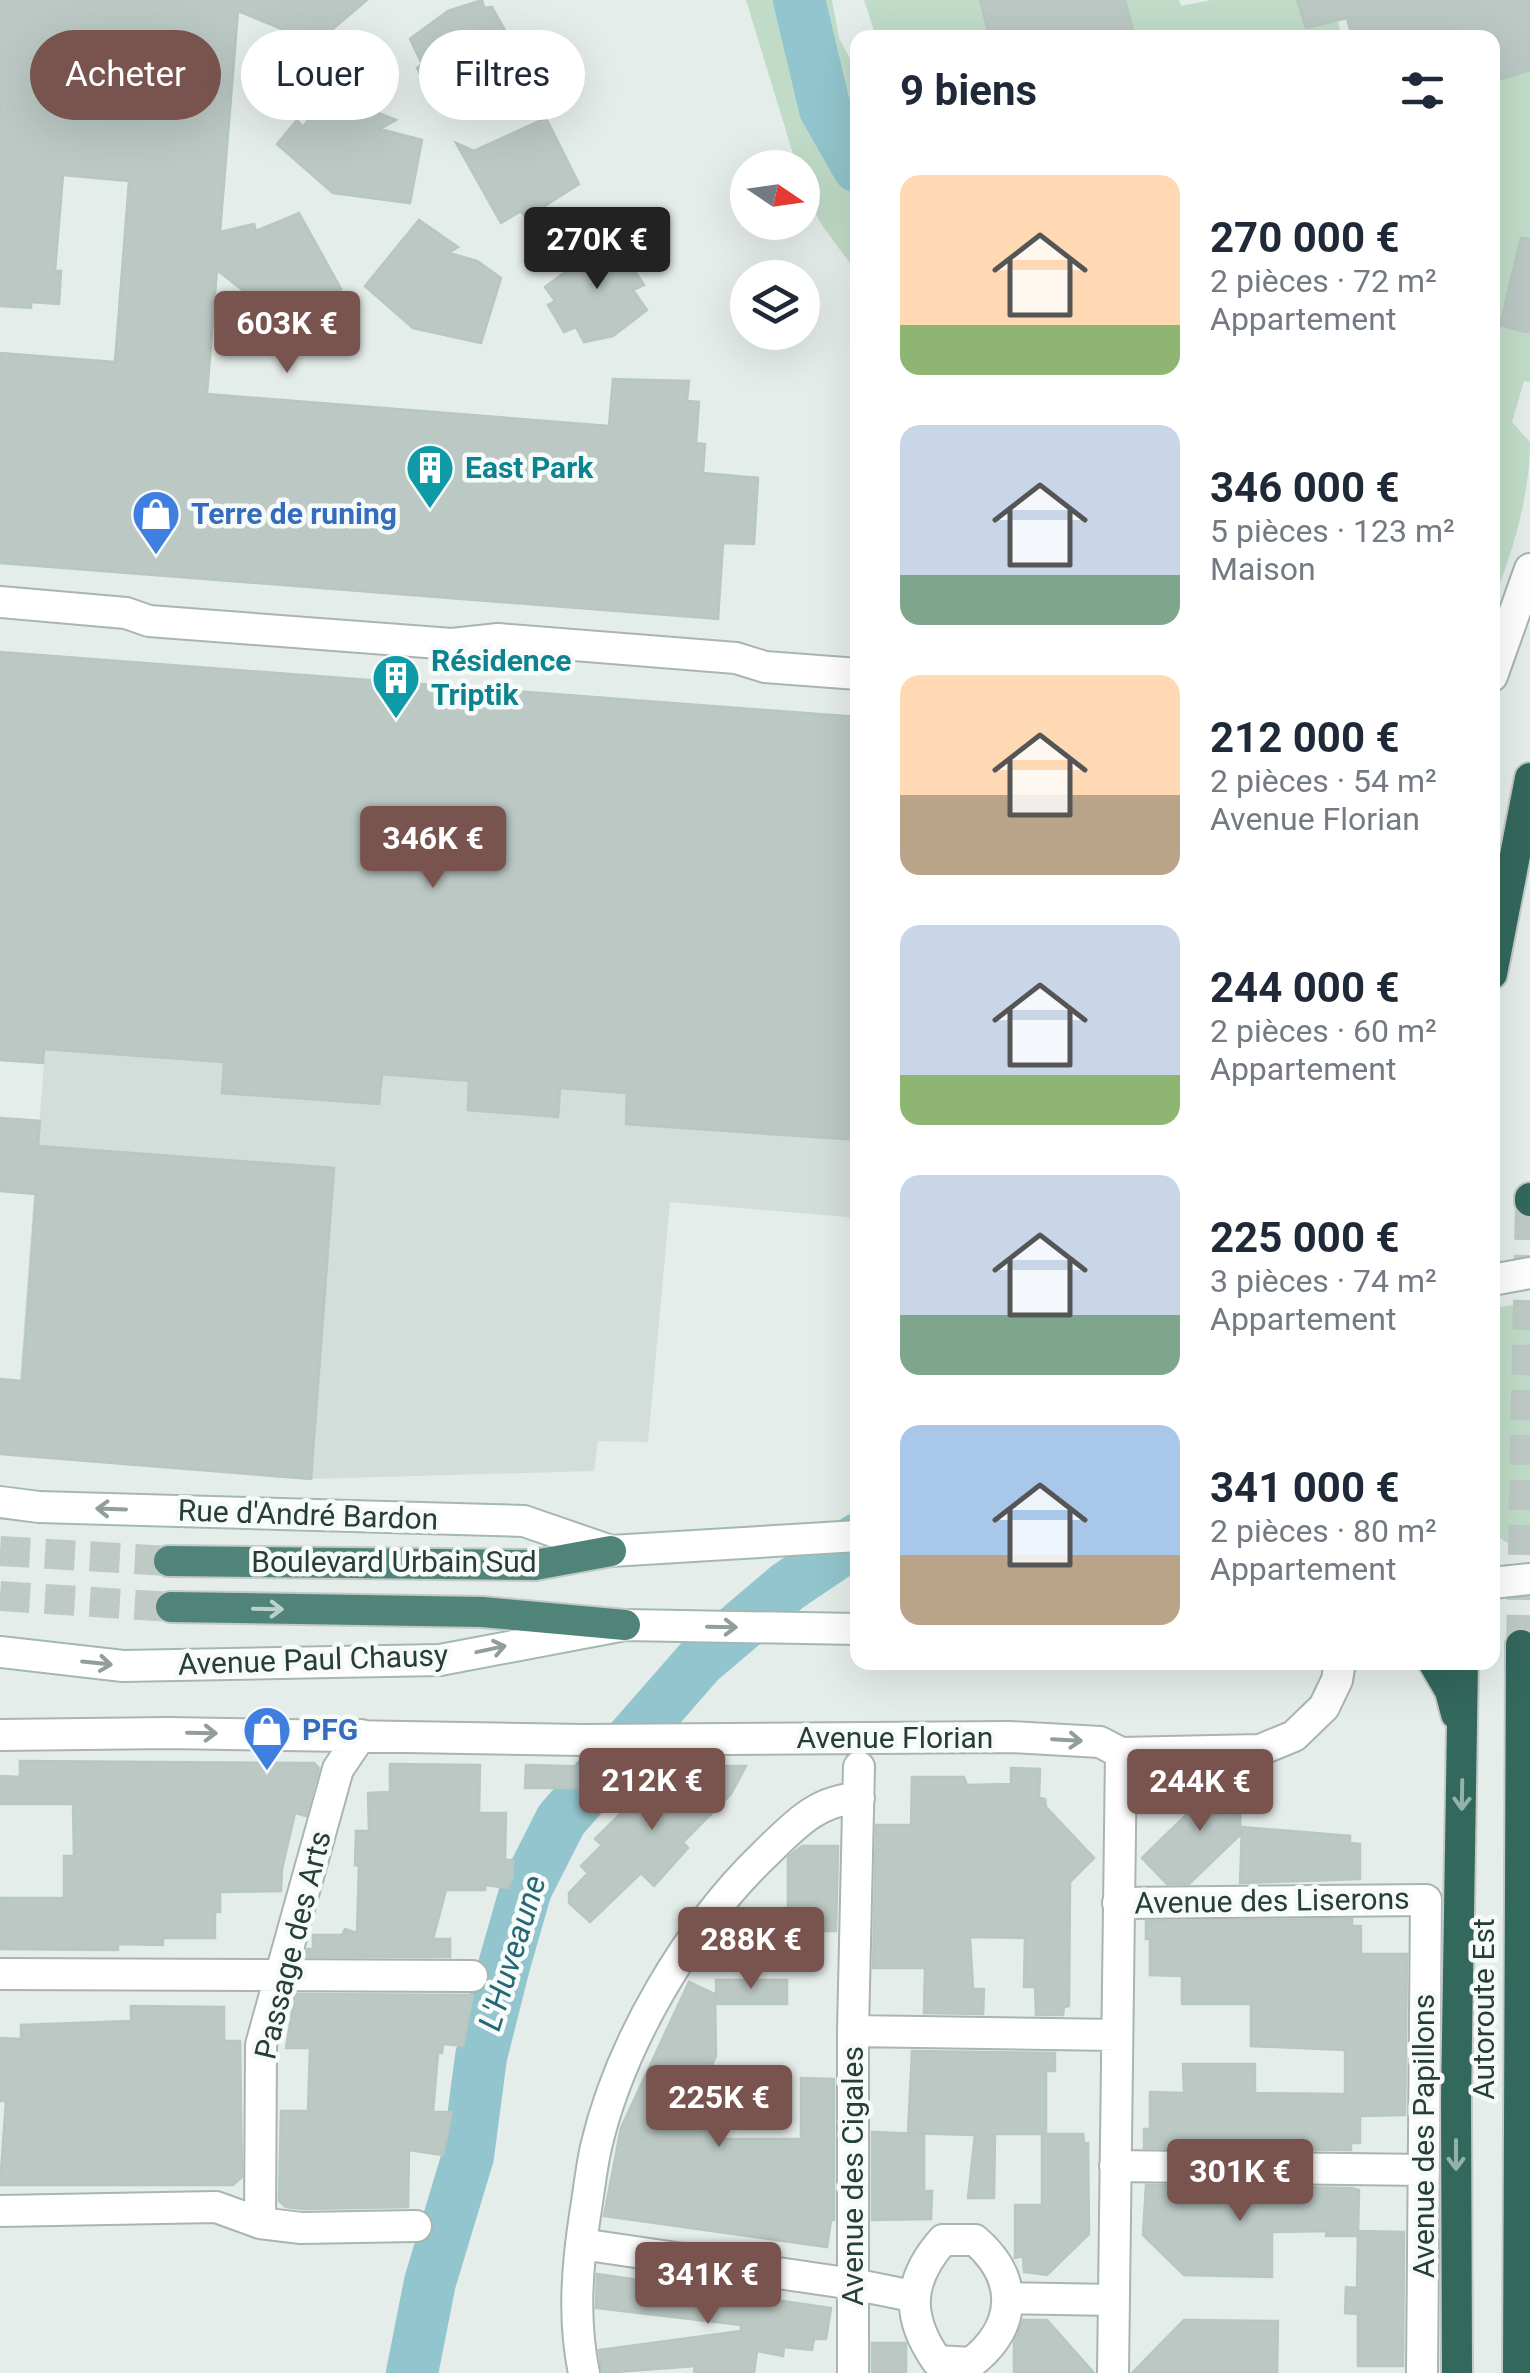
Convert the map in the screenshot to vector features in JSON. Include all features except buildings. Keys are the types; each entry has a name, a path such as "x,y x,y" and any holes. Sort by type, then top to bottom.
{"highway":[{"path":"1500,933 1530,778"},
{"name":"Boulevard Urbain Sud","path":"169,1561 535,1565 610,1551"},
{"name":"Boulevard Urbain Sud","path":"171,1608 482,1612 625,1625"},
{"name":"Autoroute Est","path":"1518,2373 1520,1645"},
{"path":"1438,1670 1450,1691 1464,1740"},
{"path":"1456,2373 1456,2100 1464,1670"}],"street":[{"path":"1500,652 1530,569"},
{"path":"0,602 126,613 150,620 452,644 498,639 736,658 765,667 850,673"},
{"path":"1500,623 1515,606"},
{"path":"1500,1279 1530,1273"},
{"name":"Rue d'André Bardon","path":"0,1502 524,1521 610,1551"},
{"name":"Boulevard Urbain Sud","path":"610,1551 850,1537"},
{"path":"1500,1582 1530,1578"},
{"name":"Boulevard Urbain Sud","path":"625,1625 850,1629"},
{"name":"Avenue Paul Chausy","path":"1,1653 122,1666 440,1660 625,1625"},
{"name":"Avenue Florian","path":"0,1735 360,1735 582,1740 1010,1737 1100,1742 1121,1754 1260,1750 1294,1736 1324,1706 1338,1670"},
{"name":"Passage des Arts","path":"260,2223 262,2045 338,1768 360,1735"},
{"path":"1113,2373 1121,1754"},
{"name":"Avenue des Cigales","path":"581,2244 595,2149 607,2107 626,2058 659,1994 708,1918 750,1868 794,1826 859,1783 853,2031 854,2373"},
{"name":"Avenue des Liserons","path":"1118,1903 1426,1900"},
{"name":"Avenue des Papillons","path":"1422,2373 1426,1900"},
{"path":"0,1974 472,1976"},
{"path":"853,2031 1116,2035"},
{"path":"1116,2166 1424,2170"},
{"path":"0,2211 216,2208 260,2223 301,2228 416,2226"},
{"path":"943,2240 976,2240 995,2257 1010,2298 993,2346 971,2363 937,2361 920,2337 912,2296 928,2257 943,2240"},
{"path":"584,2373 576,2306 581,2244 912,2296"},
{"path":"1010,2298 1113,2300"}],"shaded area":[{"path":"724,707 850,716 850,1217 670,1202 648,1442 598,1441 594,1471 311,1479 14,1455 69,736 719,784"}],"green space":[{"path":"746,0 832,0 839,38 850,59 850,263 821,224 820,150 792,150"},
{"path":"864,0 1179,0 1181,6 1211,0 1332,0 1340,30 874,30"},
{"path":"1530,70 1530,382 1524,381 1512,422 1530,442 1529,462 1519,523 1500,582 1500,80"},
{"path":"1530,1303 1530,1543 1513,1544 1500,1537 1500,1307"}],"waterway":[{"name":"L'Huveaune","path":"799,0 825,109 850,153"},
{"name":"L'Huveaune","path":"412,2373 430,2282 468,2156 481,2057 505,1962 526,1889 561,1820 700,1661 787,1587 850,1544"}],"tunnel":[{"path":"1521,1645 1530,1201"},
{"path":"0,1551 169,1561"},
{"path":"0,1596 171,1607"}],"place":[{"name":"East Park","path":"430,510"},
{"name":"Terre de runing","path":"156,556"},
{"name":"Résidence Triptik","path":"396,720"},
{"name":"PFG","path":"267,1772"}]}
